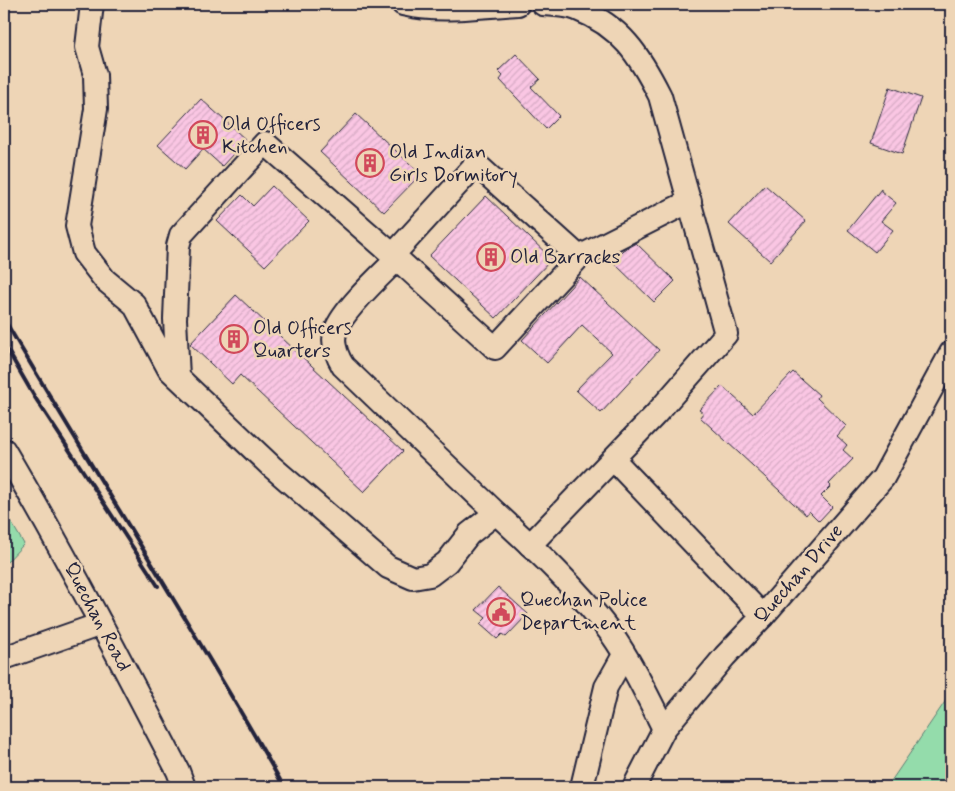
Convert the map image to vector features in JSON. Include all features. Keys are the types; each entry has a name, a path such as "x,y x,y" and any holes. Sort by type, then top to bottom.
{"street":[{"path":"92,4 87,47 95,75 96,109 77,226 84,253 105,280 134,304 169,369 271,466 388,568 413,578 430,575 447,562 469,534 496,513"},
{"path":"403,4 419,8 460,8 518,4"},
{"path":"530,545 655,415 726,334 660,96 637,54 622,36 576,8 543,4"},
{"path":"178,377 175,318 178,246 181,235 265,143 495,348 579,257 690,201"},
{"path":"579,257 476,164 343,316 335,331 335,345 343,366 571,585 610,633 644,688 664,729"},
{"name":"Quechan Drive","path":"634,787 664,729 724,656 763,616 883,478 950,362"},
{"name":"Quechan Road","path":"4,450 101,624 178,771 184,787"},
{"path":"613,459 763,616"},
{"path":"4,658 101,624"},
{"path":"582,787 606,687 624,655"}],"green space":[{"path":"4,510 24,544 4,565"},
{"path":"951,693 951,787 887,787"}],"building":[{"path":"516,54 540,79 531,87 559,116 546,129 500,80 503,76 498,71"},
{"path":"890,87 921,98 902,154 871,143"},
{"path":"201,99 246,140 222,166 203,149 185,169 158,145"},
{"name":"Old Indian Girls Dormitory","path":"356,114 421,174 384,212 320,152"},
{"path":"765,185 806,221 770,261 729,224"},
{"path":"272,186 309,221 265,266 217,221 242,195 253,206"},
{"path":"881,189 896,203 881,221 893,230 875,252 848,230"},
{"name":"Old Barracks","path":"486,196 552,259 496,318 429,256"},
{"path":"636,243 675,281 654,302 612,261 623,250"},
{"path":"580,277 659,350 601,413 576,390 612,353 582,325 547,363 522,340"},
{"path":"236,295 403,451 364,492 240,375 232,384 190,344"},
{"path":"793,372 819,395 817,398 846,426 837,436 847,445 843,450 853,459 829,484 831,486 821,496 832,507 819,521 809,511 806,515 700,417 703,413 699,410 722,386 753,414"},
{"path":"498,587 528,614 506,637 502,634 497,639 480,624 486,618 476,610"}],"railway":[{"path":"4,319 216,669 284,787"},
{"path":"4,344 34,396 158,586"}],"place":[{"name":"Old Officers Kitchen","path":"203,135"},
{"name":"Old Indian Girls Dormitory","path":"370,163"},
{"name":"Old Barracks","path":"491,257"},
{"name":"Old Officers Quarters","path":"234,339"},
{"name":"Quechan Police Department","path":"501,612"}]}
